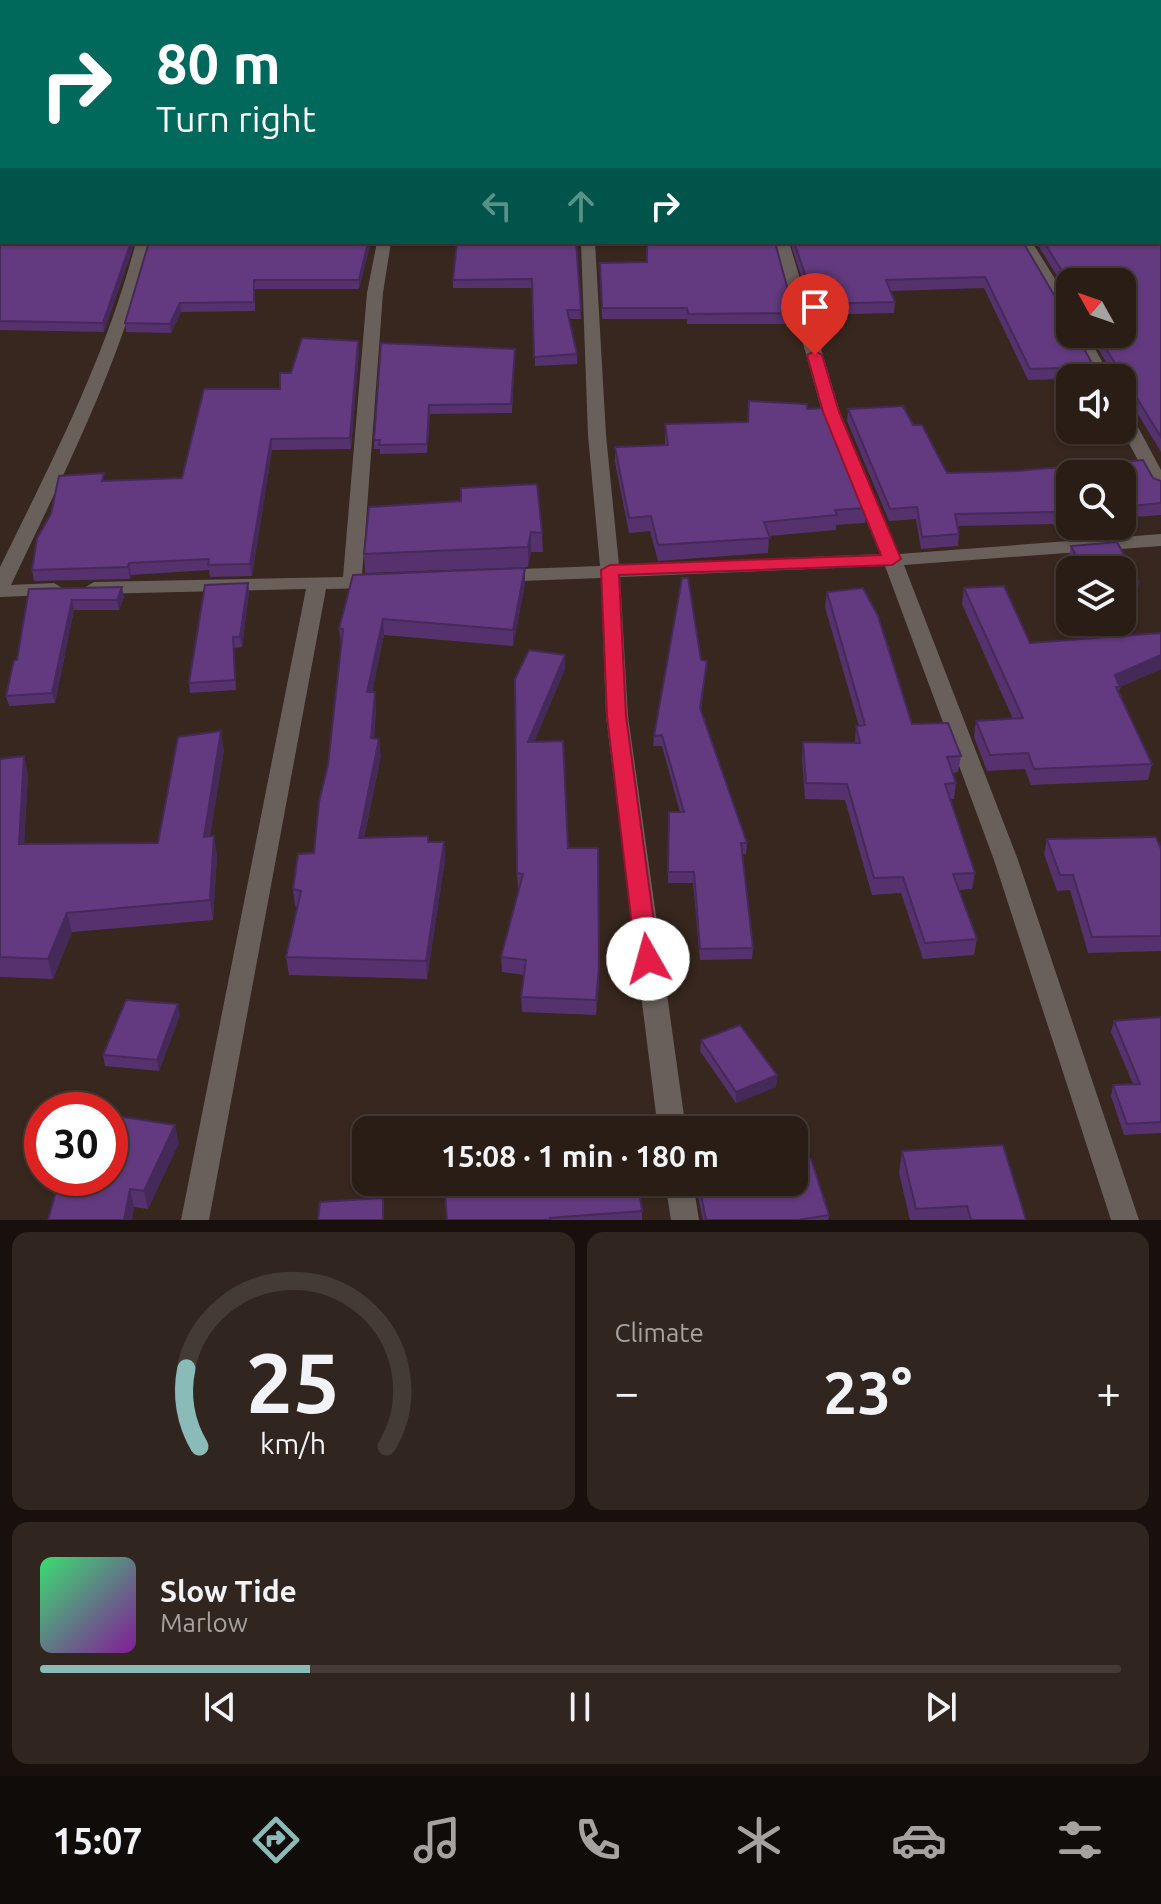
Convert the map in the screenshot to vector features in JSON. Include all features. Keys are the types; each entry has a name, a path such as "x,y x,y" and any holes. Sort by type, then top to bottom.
{"street":[{"path":"143,244 134,284 80,419 0,589 392,581"},
{"path":"352,582 375,293 384,244"},
{"path":"588,244 597,435 610,570 617,716 670,1116"},
{"path":"783,244 831,412 892,559 1006,860 1125,1220"},
{"path":"1026,244 1056,293"},
{"path":"1136,440 1161,487"},
{"path":"481,577 954,557 1161,540"},
{"path":"195,1220 317,583"},
{"path":"681,1196 685,1220"}],"building":[{"path":"0,244 130,244 103,323 0,321"},
{"path":"148,244 368,244 359,280 254,280 254,302 180,303 170,324 125,323"},
{"path":"457,244 576,244 581,310 567,310 577,354 534,357 532,279 453,280"},
{"path":"647,244 776,244 794,313 688,314 687,308 602,308 600,263 647,262"},
{"path":"795,244 1024,244 1056,298 1056,348 1084,348 1092,364 1056,364 1056,368 1030,369 985,277 886,280 895,302 815,304"},
{"path":"1045,244 1161,244 1161,437 1136,397 1136,364 1116,364 1106,348 1136,348 1136,268 1060,268"},
{"path":"302,338 358,341 350,438 271,439 250,564 208,565 209,559 129,563 128,567 32,570 37,538 51,514 59,476 104,473 102,481 182,478 204,389 280,389 280,373 291,373"},
{"path":"381,343 515,349 511,404 429,405 427,444 379,445 380,440 374,440"},
{"path":"749,401 807,404 807,409 824,408 867,508 835,510 837,515 764,522 770,538 658,545 651,516 629,518 615,447 668,445 665,424 748,422"},
{"path":"903,406 913,425 922,425 947,473 1056,467 1056,514 955,514 959,534 922,537 917,507 890,509 848,409"},
{"path":"1143,460 1153,478 1161,481 1161,503 1136,506 1136,461"},
{"path":"537,484 542,533 531,532 528,547 364,554 369,507 461,501 461,488"},
{"path":"1117,542 1125,556 1076,556 1071,546"},
{"path":"525,568 513,630 383,619 367,692 375,692 371,738 379,739 359,838 428,836 428,842 444,842 426,961 286,957 301,891 293,889 298,854 314,853 319,802 328,765 343,629 339,629 353,575"},
{"path":"682,578 688,578 701,660 707,661 700,708 747,843 741,843 753,948 700,949 694,872 668,872 669,812 684,812 662,735 654,736"},
{"path":"248,583 240,637 233,637 235,680 189,683 205,585"},
{"path":"1004,586 1030,643 1161,633 1161,655 1115,675 1120,687 1116,687 1152,764 1034,769 1028,753 990,755 976,721 1023,718 964,588"},
{"path":"122,587 117,600 72,600 52,693 6,696 14,660 17,660 29,589"},
{"path":"863,588 878,616 912,724 948,723 961,756 947,757 956,783 945,784 975,873 953,874 977,939 925,943 903,877 874,878 847,784 806,783 803,742 860,743 856,726 865,725 827,592"},
{"path":"529,650 565,655 528,742 563,741 568,848 598,848 599,967 596,1000 521,997 526,960 501,957 523,874 517,873 515,679"},
{"path":"221,731 204,837 214,836 210,900 67,913 48,959 0,957 0,759 24,756 19,844 158,843 178,737"},
{"path":"1156,837 1161,849 1161,936 1092,937 1073,875 1060,875 1047,839"},
{"path":"126,1000 178,1004 157,1060 103,1055"},
{"path":"1161,1017 1161,1122 1127,1124 1113,1085 1140,1084 1114,1021"},
{"path":"740,1025 777,1075 736,1092 701,1040"},
{"path":"128,1118 175,1125 144,1191 130,1189 124,1220 48,1220 55,1196 128,1196"},
{"path":"1003,1145 1026,1220 971,1220 967,1206 916,1209 902,1151"},
{"path":"811,1159 829,1215 798,1220 706,1220 701,1196 808,1196 808,1160"},
{"path":"445,1196 640,1196 642,1211 551,1220 447,1220"},
{"path":"383,1198 383,1220 318,1220 320,1202"}],"route":[{"path":"648,959 617,716 610,570 892,559 831,412 815,355"}]}
